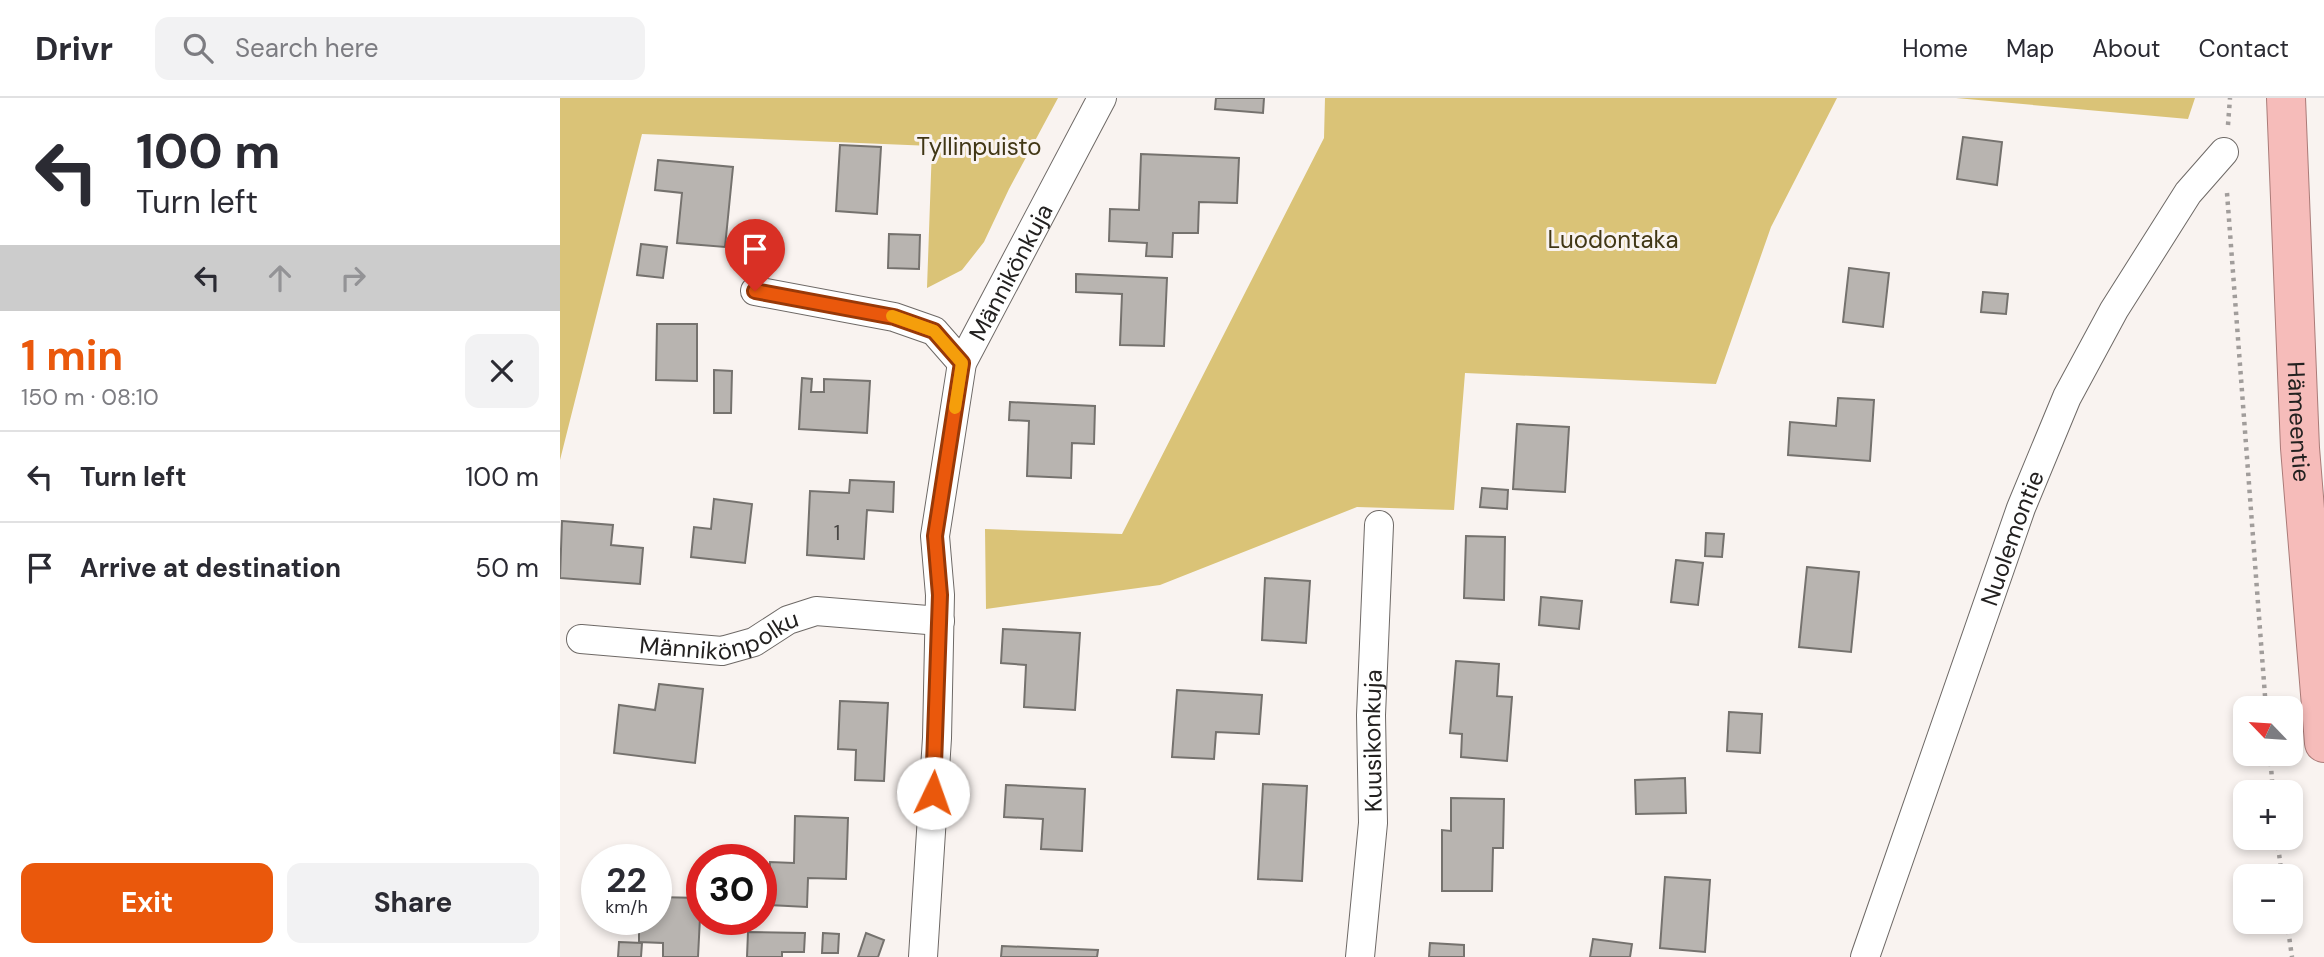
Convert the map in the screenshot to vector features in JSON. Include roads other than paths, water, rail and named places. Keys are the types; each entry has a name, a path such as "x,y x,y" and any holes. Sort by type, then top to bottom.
{"highway":[{"name":"Hämeentie","path":"2286,98 2300,448 2324,743"}],"street":[{"name":"Männikönkuja","path":"923,957 937,738 940,595 935,536 962,363 1102,98"},
{"name":"Nuolemontie","path":"1865,957 2021,508 2067,397 2114,310 2180,205 2224,152"},
{"path":"755,291 894,317 934,331 962,363"},
{"name":"Kuusikonkuja","path":"1360,957 1373,823 1371,715 1379,525"},
{"name":"Männikönpolku","path":"581,639 722,651 754,642 788,620 816,611 940,621"}],"park label":[{"name":"Tyllinpuisto","path":"979,146"},
{"name":"Luodontaka","path":"1613,239"}]}
